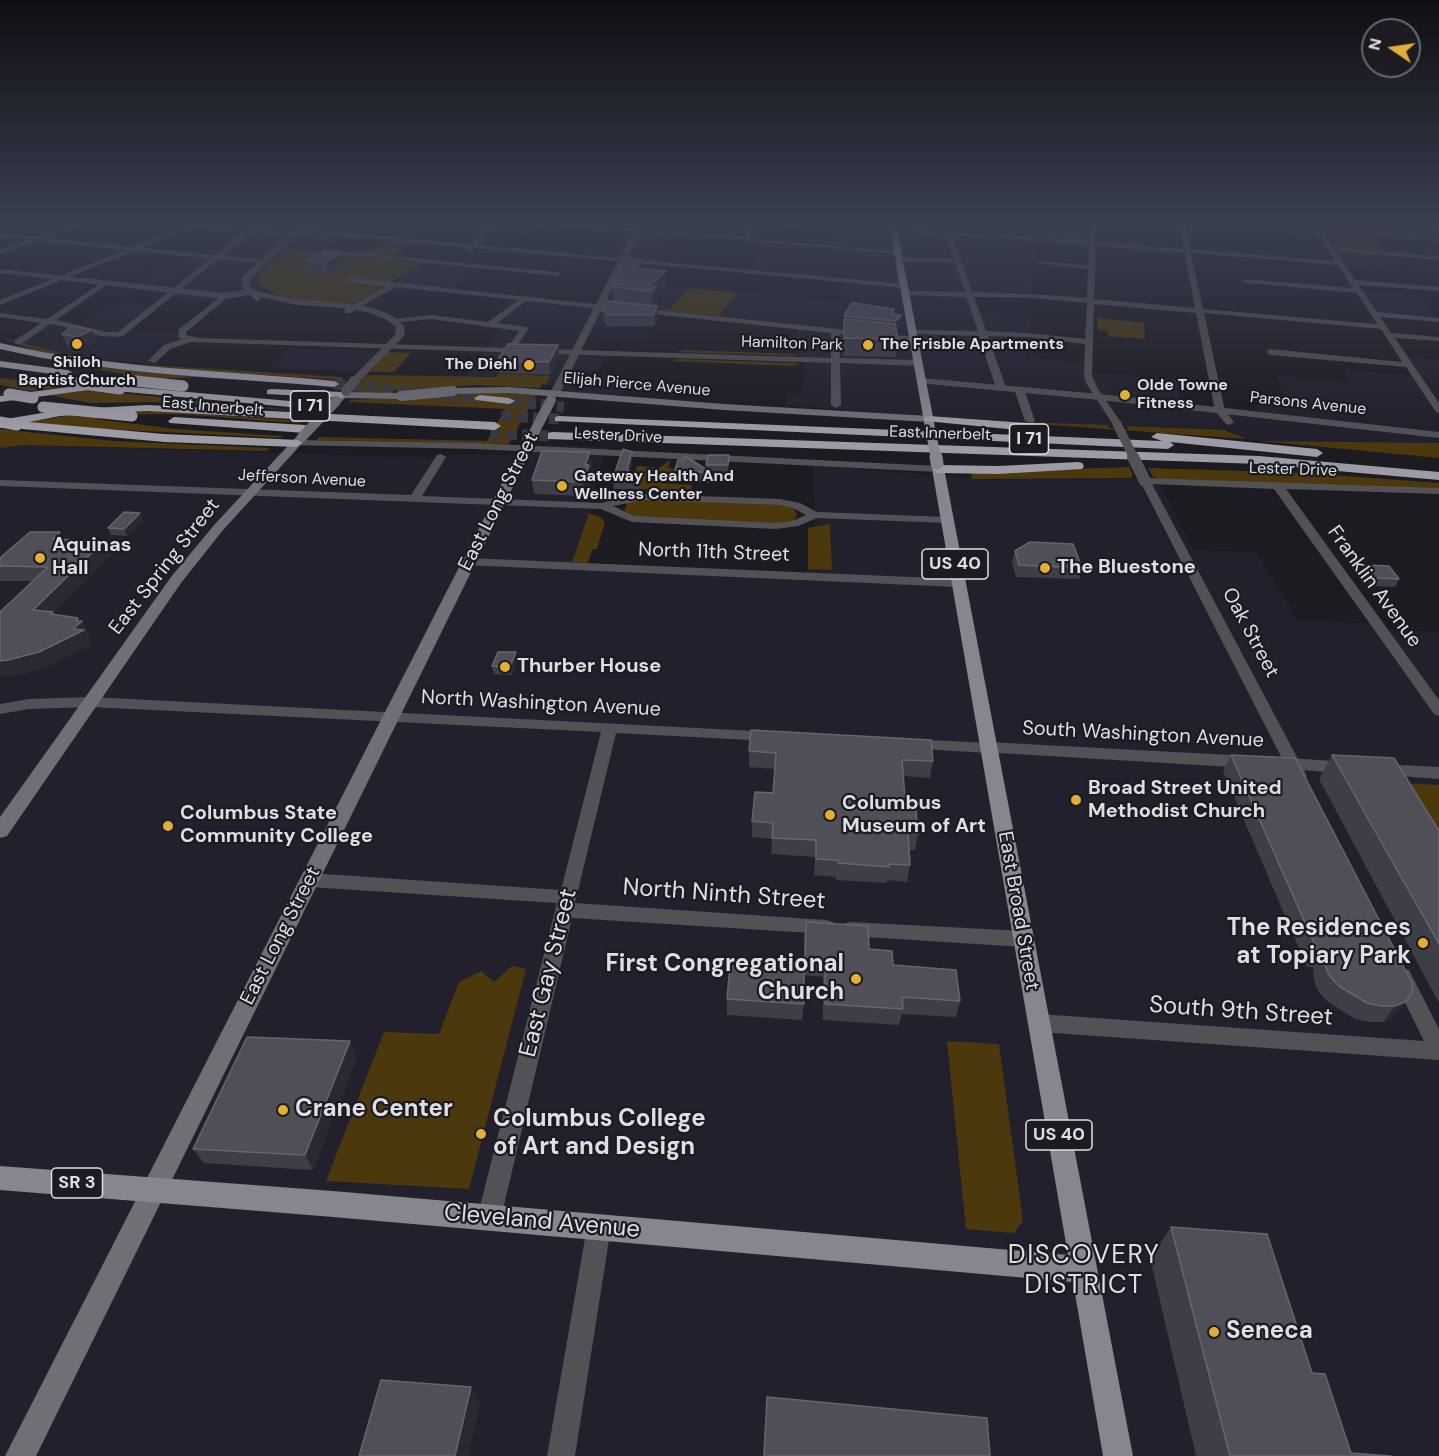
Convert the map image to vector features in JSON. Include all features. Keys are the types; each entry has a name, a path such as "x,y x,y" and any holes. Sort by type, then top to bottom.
{"highway":[{"path":"0,345 18,346 95,366 334,384 204,381 120,384 3,397"},
{"path":"0,353 120,384"},
{"path":"0,364 120,384 341,396"},
{"name":"I 71","path":"0,372 78,383 120,384 304,406 495,425"},
{"path":"3,397 43,407 132,416"},
{"name":"East Innerbelt","path":"3,397 33,398 132,416 228,426 330,430 495,425"},
{"path":"480,398 510,401"},
{"path":"0,417 70,405 164,405 286,416"},
{"path":"564,407 819,425 892,433"},
{"path":"0,423 60,413 126,408 495,425"},
{"path":"929,422 1202,441 1319,453"},
{"path":"0,423 107,435 299,440"},
{"name":"East Innerbelt","path":"892,433 555,428 838,446 1206,459 1362,468 1439,476"},
{"name":"I 71","path":"892,433 1319,453 1439,464"},
{"path":"937,466 998,470 1157,464 1206,459"}],"main road":[{"name":"East Broad Street","path":"905,292 1118,1456"},
{"name":"Elijah Pierce Avenue","path":"341,396 401,396 453,391 509,390 553,397 929,422"},
{"name":"East Spring Street","path":"0,831 183,570 250,493 341,396"},
{"name":"East Long Street","path":"20,1456 553,397"},
{"name":"Cleveland Avenue","path":"0,1178 153,1189 1084,1270"}],"street":[{"path":"0,303 27,292"},
{"path":"18,346 91,292"},
{"path":"0,315 70,324 106,335 124,332 174,292"},
{"path":"184,292 224,296 251,292 255,297 270,302 351,309 383,314 395,321 431,317 524,329 510,351"},
{"path":"351,309 381,292"},
{"path":"458,292 620,309"},
{"name":"East Long Street","path":"553,397 607,292"},
{"path":"930,292 1200,311 1439,339"},
{"path":"969,292 1001,388"},
{"name":"Oak Street","path":"1091,292 1090,386 1117,424 1308,793"},
{"path":"1196,292 1220,411 1229,422"},
{"path":"1360,292 1439,410"},
{"path":"189,340 182,337 182,331 224,296"},
{"path":"489,325 524,299"},
{"path":"351,309 386,322 392,331 386,347"},
{"path":"630,310 835,331 914,336 1028,335 1089,342"},
{"path":"1376,314 1439,320"},
{"name":"East Spring Street","path":"341,396 400,335 400,326 395,321"},
{"path":"835,331 836,405"},
{"path":"152,361 167,347 189,340 664,356 670,352 686,349 802,353 811,360 803,366 781,367 688,364 668,361 664,356"},
{"path":"1270,352 1410,365"},
{"name":"Hamilton Park","path":"811,360 919,363"},
{"name":"Parsons Avenue","path":"922,381 1100,397 1439,435"},
{"path":"1019,389 1030,421"},
{"name":"Lester Drive","path":"299,440 527,445 937,466"},
{"path":"414,500 441,457"},
{"name":"Lester Drive","path":"1145,481 1439,491"},
{"name":"Jefferson Avenue","path":"0,483 603,507 632,519 776,526 794,524 815,515 947,520"},
{"name":"Franklin Avenue","path":"1278,486 1439,711"},
{"name":"Jefferson Avenue","path":"603,507 635,497 757,501 796,505 815,515"},
{"name":"North 11th Street","path":"468,562 958,583"},
{"name":"North Washington Avenue","path":"0,709 29,704 91,702 785,737"},
{"name":"East Gay Street","path":"489,1218 609,729"},
{"path":"897,743 988,748"},
{"name":"South Washington Avenue","path":"988,748 1439,773"},
{"name":"North Ninth Street","path":"309,880 566,904 1023,939"},
{"path":"1395,963 1439,1050"},
{"name":"South 9th Street","path":"1039,1023 1439,1050"},
{"path":"561,1456 599,1227"}],"shaded area":[{"path":"173,292 249,292 223,295 213,303 167,297"},
{"path":"271,292 373,292 354,303 344,304 310,301"},
{"path":"603,292 686,292 668,311 659,314 655,327 647,340 584,337 576,352 606,354 597,376 628,380 622,395 572,392 546,385 550,376 466,376 501,327 488,324 523,299 595,308"},
{"path":"686,292 737,293 718,316 668,311"},
{"path":"738,292 836,301 840,298 840,292 1030,292 1030,294 973,293 975,314 1031,316 1025,357 1086,363 1086,371 1177,380 1182,406 1259,414 1257,402 1287,405 1277,376 1350,383 1343,369 1415,376 1403,356 1439,360 1439,443 1260,441 1237,437 1232,432 1223,430 956,420 786,405 787,394 803,394 805,360 797,351 797,327 716,319"},
{"path":"1359,292 1422,295 1439,320 1374,315"},
{"path":"121,303 157,305 129,330 182,330 180,340 156,362 147,364 73,356 17,342 50,321 74,325"},
{"path":"1098,318 1144,323 1145,339 1108,336 1108,331 1098,330"},
{"path":"0,337 73,356 131,364 343,377 342,380 158,368 67,357 34,350"},
{"path":"290,348 388,352 370,372 268,368"},
{"path":"685,350 793,354 799,356 676,352"},
{"path":"388,352 411,353 394,372 370,372"},
{"path":"677,359 799,364 792,366 673,361"},
{"path":"63,364 201,377 153,379"},
{"path":"498,374 551,376 546,385 542,384 540,388 475,385 358,393 361,389 355,388 366,375 497,377"},
{"path":"0,378 63,387 31,391 0,385"},
{"path":"88,390 304,411 159,402 91,403 49,395"},
{"path":"500,392 536,395 508,442 510,444 316,440 319,437 487,441 505,409 349,402 351,400"},
{"path":"155,411 302,421 301,423 172,414 95,419 176,429 283,436 280,438 66,427 27,422 72,415"},
{"path":"994,421 1108,425 1110,428 1128,429 1127,426 1224,430 1247,439"},
{"path":"0,429 114,441 269,448 267,451 22,445 0,448"},
{"path":"1260,441 1439,443 1439,458"},
{"path":"22,445 442,458 449,454 505,455 546,445 608,447 572,562 588,563 590,566 802,575 808,569 832,570 830,525 815,527 813,465 991,480 1015,478 1158,479 1193,550 1256,552 1298,620 1375,624 1379,629 1439,632 1439,1456 0,1456 0,448"},
{"path":"670,460 668,468 674,469 673,473 662,473 660,483 692,485 691,491 629,489 637,466 659,468"},
{"path":"1129,467 1133,475 1131,478 972,479 971,473"},
{"path":"1148,468 1306,473 1439,483 1439,489 1158,479 1153,477"},
{"path":"637,499 787,505 794,508 797,516 793,521 785,524 634,517 624,512 627,503"},
{"path":"589,513 600,517 605,522 597,549 592,549 588,563 572,562"},
{"path":"830,524 832,570 808,569 808,528"},
{"path":"1394,783 1439,785 1439,863"},
{"path":"512,966 526,969 469,1189 326,1181 384,1032 439,1034 459,982 481,971 494,982"},
{"path":"947,1041 999,1044 1023,1221 1014,1233 966,1229"}],"building":[{"path":"607,301 657,306 654,315 606,315 609,311 602,311"},
{"path":"852,303 894,309 892,314 901,315 896,321 844,316"},
{"path":"844,319 895,324 898,339 844,338"},
{"path":"72,326 92,330 76,337 62,334"},
{"path":"508,344 558,345 549,362 497,361"},
{"path":"623,449 632,452 627,470 640,478 613,478"},
{"path":"542,451 590,452 585,465 589,465 583,482 532,480"},
{"path":"708,455 729,455 728,465 706,465"},
{"path":"685,456 712,473 675,470 678,460 684,460"},
{"path":"124,512 140,513 124,529 108,528"},
{"path":"30,532 60,532 53,539 104,541 33,610 78,618 76,621 82,621 73,629 84,630 39,652 0,661 0,612 48,567 0,566 0,558"},
{"path":"1030,542 1073,544 1082,568 1019,565 1015,551"},
{"path":"1365,565 1389,566 1399,579 1375,578"},
{"path":"498,652 516,652 510,667 492,666"},
{"name":"Columbus Museum of Art","path":"751,730 931,740 933,761 902,760 905,798 915,799 918,834 908,833 910,865 889,864 889,867 816,859 816,840 772,838 773,823 752,821 755,792 773,793 776,753 749,751"},
{"path":"1231,755 1295,758 1413,985 1411,995 1405,1002 1395,1006 1367,1003 1339,986 1329,975 1324,963 1324,951 1317,950"},
{"path":"1332,755 1394,758 1439,831 1439,944"},
{"path":"806,922 868,926 869,949 892,951 893,965 956,970 960,1001 902,997 903,1009 825,1004 825,961 805,959"},
{"path":"730,966 804,971 804,1004 727,999"},
{"name":"Crane Center","path":"247,1037 350,1041 305,1155 193,1149"},
{"path":"1171,1227 1267,1234 1312,1373 1325,1374 1351,1453 1391,1456 1230,1456"},
{"path":"381,1380 471,1387 455,1456 359,1456"},
{"path":"767,1397 987,1418 990,1456 764,1456"}],"tunnel":[{"path":"334,384 480,398"},
{"path":"509,401 564,407"},
{"path":"501,416 559,419"},
{"path":"490,434 552,436"}],"place":[{"name":"Shiloh Baptist Church","path":"77,344"},
{"name":"The Frisble Apartments","path":"868,345"},
{"name":"The Diehl","path":"529,365"},
{"name":"Olde Towne Fitness","path":"1125,395"},
{"name":"Gateway Health And Wellness Center","path":"562,486"},
{"name":"Aquinas Hall","path":"40,558"},
{"name":"The Bluestone","path":"1045,568"},
{"name":"Thurber House","path":"505,667"},
{"name":"Broad Street United Methodist Church","path":"1076,800"},
{"name":"Columbus Museum of Art","path":"830,815"},
{"name":"Columbus State Community College","path":"168,826"},
{"name":"The Residences at Topiary Park","path":"1423,943"},
{"name":"First Congregational Church","path":"856,979"},
{"name":"Crane Center","path":"283,1110"},
{"name":"Columbus College of Art and Design","path":"481,1134"},
{"name":"Seneca","path":"1214,1332"}],"district":[{"name":"DISCOVERY DISTRICT","path":"1084,1271"}]}
